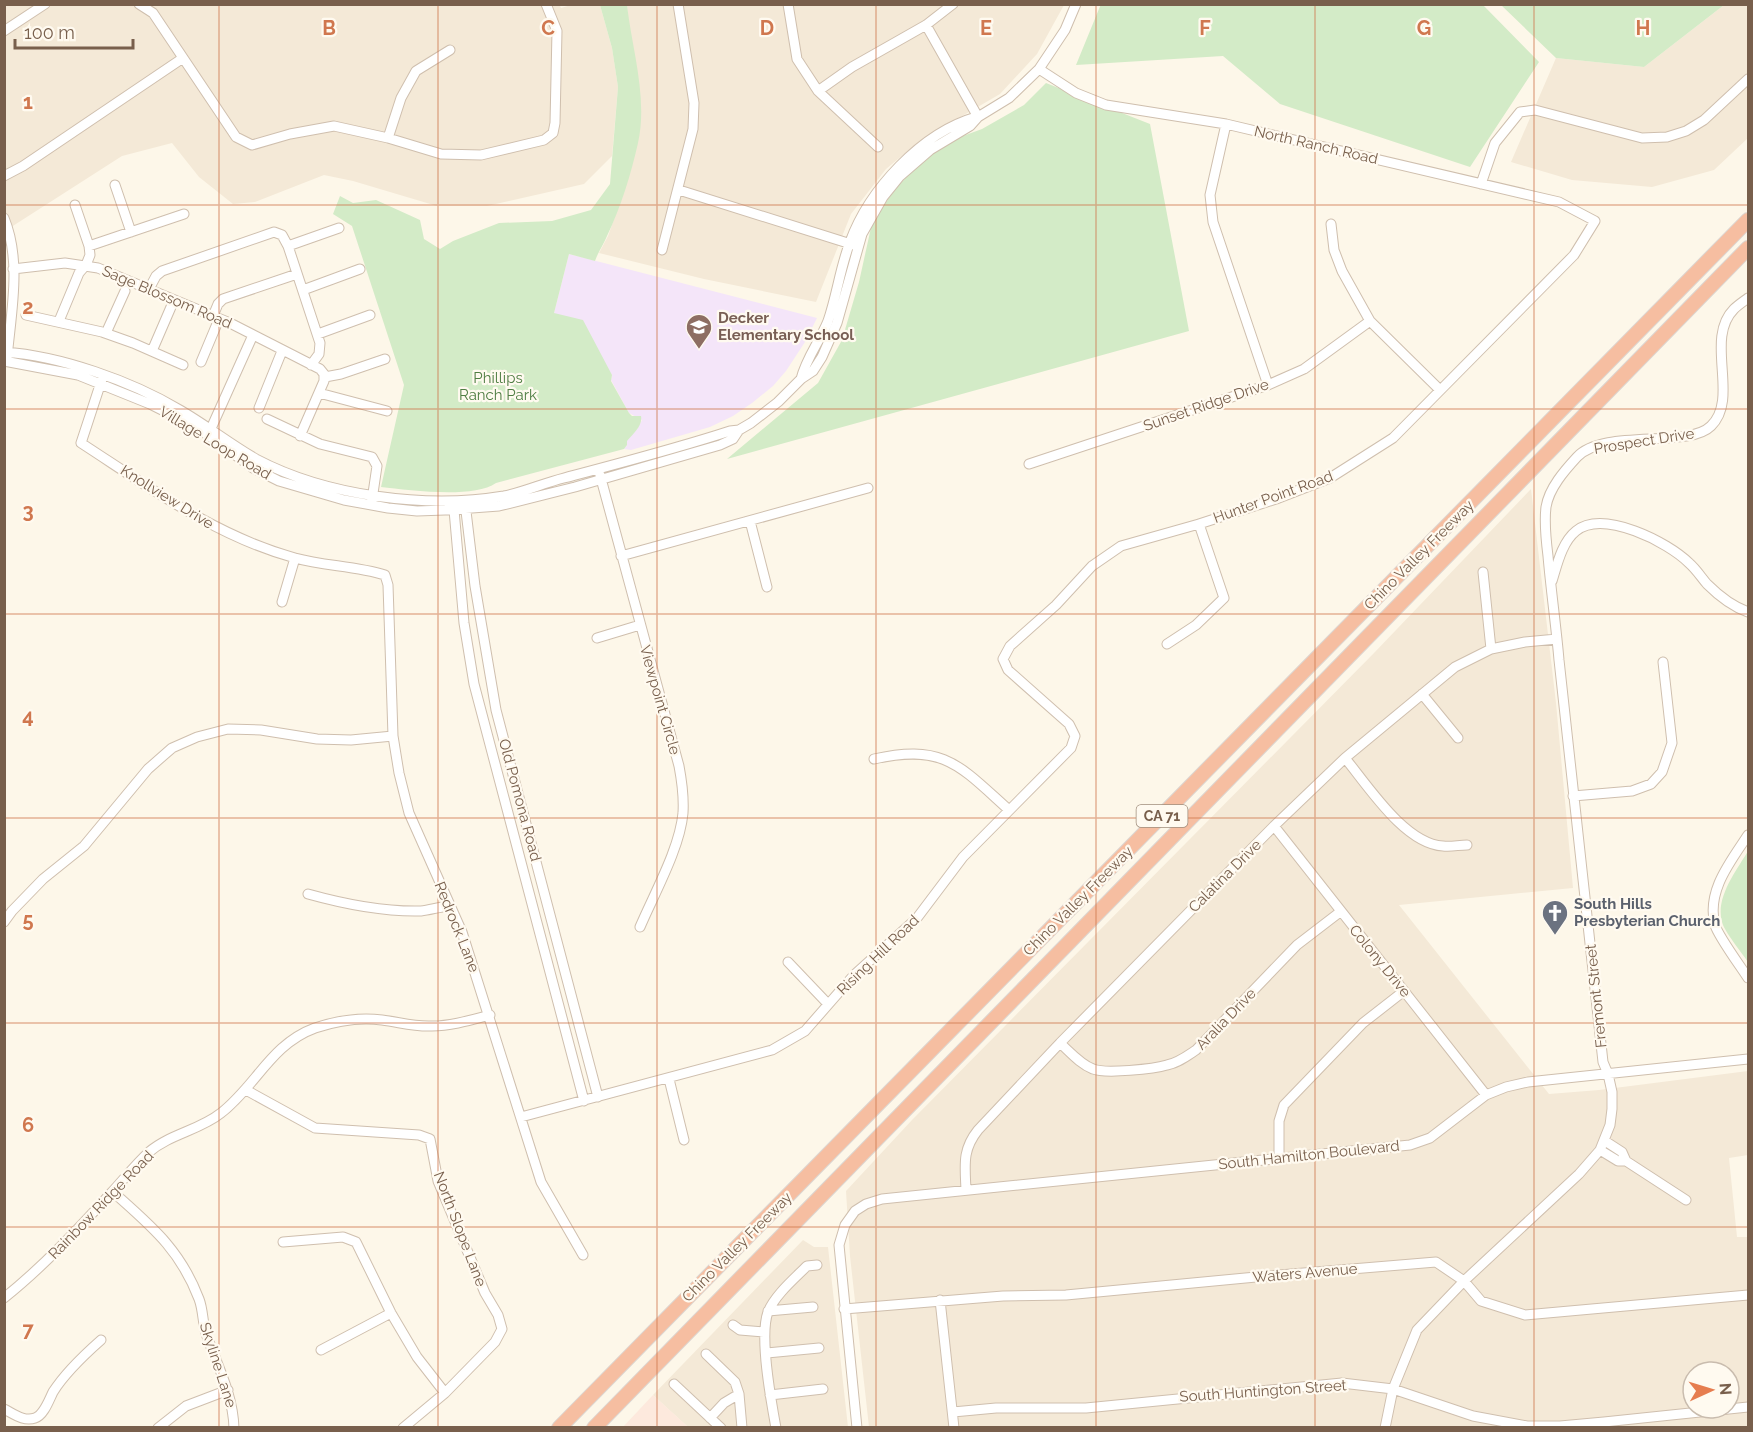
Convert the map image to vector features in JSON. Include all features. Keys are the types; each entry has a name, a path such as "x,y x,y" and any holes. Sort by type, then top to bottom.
{"highway":[{"name":"Chino Valley Freeway","path":"557,1428 1749,220"},
{"name":"Chino Valley Freeway","path":"595,1428 1749,248"}],"street":[{"path":"4,31 45,4"},
{"path":"139,4 153,13 236,136 252,145 290,134 333,126 388,138 441,154 471,155 481,155 544,140 553,133 557,31 546,4"},
{"path":"662,250 693,129 694,103 678,4"},
{"path":"788,4 797,59 818,91 878,147"},
{"path":"818,91 852,67 926,25 953,4"},
{"name":"Village Loop Road","path":"209,432 253,468 279,481 371,505 417,511 454,510 465,504 503,496 739,430 778,402 801,379 804,366 827,324 864,213 875,195 897,168 939,135 967,120 978,117 1009,98 1039,69 1065,30 1077,4"},
{"path":"926,25 978,117"},
{"path":"388,138 401,98 416,71 450,51"},
{"path":"4,176 23,166 183,58"},
{"name":"North Ranch Road","path":"1039,69 1076,93 1106,105 1226,123 1559,202 1595,221"},
{"path":"1481,184 1495,143 1520,112 1535,110 1642,138 1667,137 1686,131 1704,120 1749,79"},
{"path":"1226,123 1210,195 1213,222 1268,385"},
{"path":"115,185 131,232"},
{"path":"679,190 854,245"},
{"path":"59,321 79,273 86,265 90,255 75,205"},
{"path":"89,246 184,214"},
{"path":"4,218 10,234 14,269 9,289 6,357"},
{"name":"Hunter Point Road","path":"1003,659 1010,646 1056,605 1092,566 1121,546 1276,499 1330,478 1393,438 1574,255 1595,221"},
{"path":"1331,224 1334,250 1338,261 1370,321 1440,390"},
{"path":"288,246 339,228"},
{"path":"149,289 162,270 274,232 282,235 288,246 318,333 320,349 311,365"},
{"name":"Sage Blossom Road","path":"14,269 65,263 107,270 253,335 322,371 325,377"},
{"path":"303,290 360,269"},
{"path":"201,362 216,318 218,304 223,299 297,273"},
{"path":"106,333 124,291"},
{"name":"Prospect Drive","path":"1579,455 1591,447 1638,439 1693,435 1704,432 1713,424 1719,412 1722,394 1722,333 1725,322 1733,309 1749,298"},
{"path":"152,351 174,300"},
{"path":"26,315 106,333 183,364"},
{"path":"318,333 370,315"},
{"name":"Sunset Ridge Drive","path":"1029,464 1268,385 1304,369 1370,321"},
{"path":"209,432 253,335"},
{"path":"259,408 282,351"},
{"name":"Village Loop Road","path":"6,357 102,380 209,432 256,459 319,483 372,495 419,500 465,504 507,504 601,480 720,445 733,439 739,430"},
{"path":"300,436 325,377 341,374 385,358"},
{"name":"Knollview Drive","path":"102,380 81,443 196,517 235,537 295,558 385,575 388,585"},
{"path":"319,393 387,411"},
{"path":"267,419 320,444 372,458 376,466 371,505"},
{"name":"Fremont Street","path":"1385,1428 1393,1389 1417,1330 1464,1281 1579,1174 1602,1145 1612,1109 1608,1074 1603,1062 1550,585 1545,520 1547,503 1558,482 1579,455"},
{"name":"Viewpoint Circle","path":"599,469 679,766 683,790 683,815 674,849 640,927"},
{"path":"621,556 868,488"},
{"name":"Old Pomona Road","path":"465,504 481,630 496,710 598,1097"},
{"name":"Old Pomona Road","path":"454,510 464,623 474,684 584,1101"},
{"path":"750,522 767,586"},
{"path":"1167,644 1196,625 1224,598 1199,524"},
{"path":"1550,585 1560,555 1575,532 1588,525 1600,524 1649,536 1668,546 1690,563 1708,585 1739,609 1749,612"},
{"path":"282,602 295,558"},
{"path":"1483,572 1491,649"},
{"name":"Redrock Lane","path":"388,585 393,736 409,813 448,906 462,932 541,1182 583,1255"},
{"path":"597,638 640,625"},
{"name":"Calatina Drive","path":"966,1190 965,1156 969,1141 1060,1043 1274,826 1345,758 1455,667 1491,649 1525,642 1557,639"},
{"name":"Rising Hill Road","path":"521,1117 772,1050 805,1031 854,975 917,918 963,857 1071,748 1075,736 1069,724 1019,682 1008,670 1003,659"},
{"path":"1573,796 1632,791 1651,784 1662,772 1672,743 1663,662"},
{"path":"1422,694 1458,738"},
{"path":"4,922 43,879 84,846 148,769 172,748 197,737 228,729 261,730 317,740 351,741 393,736"},
{"path":"874,759 906,753 924,754 956,764 1009,810"},
{"path":"1345,758 1397,820 1410,832 1425,841 1442,846 1467,845"},
{"name":"Colony Drive","path":"1274,826 1486,1095"},
{"path":"1749,835 1724,872 1714,896 1715,926 1749,978"},
{"path":"308,894 329,900 394,910 423,911 448,906"},
{"name":"Aralia Drive","path":"1060,1043 1081,1062 1093,1069 1105,1071 1167,1066 1182,1059 1196,1050 1297,945 1340,912"},
{"path":"788,962 828,1004"},
{"path":"1279,1158 1279,1121 1284,1106 1363,1023 1404,991"},
{"name":"Rainbow Ridge Road","path":"4,1298 54,1255 150,1151 221,1113 246,1090 276,1052 295,1038 334,1022 357,1019 433,1027 489,1015"},
{"name":"South Hamilton Boulevard","path":"844,1309 839,1245 845,1225 855,1211 866,1204 882,1199 1410,1145 1430,1138 1486,1095 1506,1087 1528,1082 1749,1059"},
{"path":"669,1078 684,1140"},
{"name":"North Slope Lane","path":"246,1090 315,1128 419,1135 430,1139 438,1181 485,1293 498,1315 502,1329 495,1342 445,1393"},
{"path":"1602,1145 1618,1161 1626,1161 1686,1200"},
{"name":"Skyline Lane","path":"113,1192 163,1237 188,1271 200,1302 206,1336 228,1390 234,1412 234,1428"},
{"path":"283,1242 343,1237 357,1242 391,1313 417,1357 445,1393 403,1428"},
{"name":"Waters Avenue","path":"844,1309 1003,1296 1066,1295 1256,1276 1436,1262 1464,1281 1481,1301 1525,1315 1749,1295"},
{"path":"776,1428 770,1395 764,1332 768,1311 807,1266 817,1264"},
{"path":"940,1300 954,1428"},
{"path":"768,1311 813,1307"},
{"path":"844,1309 857,1428"},
{"path":"321,1350 391,1313"},
{"path":"733,1325 740,1330 764,1332"},
{"path":"4,1409 32,1420 40,1416 55,1389 101,1340"},
{"path":"767,1353 819,1348"},
{"path":"706,1354 735,1382 739,1394 742,1428"},
{"name":"South Huntington Street","path":"953,1412 996,1408 1086,1408 1342,1383 1393,1389 1473,1416 1527,1426 1560,1426 1749,1407"},
{"path":"674,1384 721,1428"},
{"path":"770,1395 823,1389"},
{"path":"158,1428 186,1406 228,1390"},
{"path":"710,1418 724,1403 739,1394"}],"shaded area":[{"path":"559,4 561,8 571,5 600,5 612,48 618,87 612,156 584,184 487,206 437,206 353,181 324,175 255,202 233,204 199,177 172,143 122,156 5,231 5,5"},
{"path":"627,5 1064,5 1037,54 1000,94 921,140 886,169 851,214 816,302 704,279 599,253 608,236 622,197 638,141"},
{"path":"1724,5 1748,5 1748,138 1714,170 1652,187 1572,180 1511,162 1556,58 1644,67"},
{"name":"Decker Elementary School","path":"569,254 817,318 786,371 773,386 733,416 710,427 631,450 624,449 627,445 626,441 642,420 629,413 611,380 612,375 554,313"},
{"path":"1531,489 1556,703 1573,888 1399,905 1549,1094 1748,1071 1748,1155 1729,1158 1737,1237 1748,1237 1748,1427 869,1427 850,1256 846,1191 912,1120 1374,653"},
{"path":"803,1240 814,1247 828,1247 848,1427 688,1427 653,1395"},
{"path":"653,1395 688,1427 623,1427"}],"green space":[{"path":"1101,4 1483,5 1539,62 1470,167 1280,104 1223,56 1076,65"},
{"name":"Phillips Ranch Park","path":"600,5 627,5 640,91 641,126 629,178 606,239 595,261 569,254 554,313 583,320 612,375 611,381 629,413 632,416 641,416 639,426 627,441 624,449 496,483 486,488 440,492 381,487 404,385 352,226 333,214 340,196 353,203 376,200 420,220 424,239 440,249 453,241 499,223 552,221 591,210 610,184 618,87 612,48"},
{"path":"1501,5 1724,5 1644,67 1556,58"},
{"path":"1046,83 1150,124 1189,331 727,459 818,383 842,340 859,282 872,223 893,192 918,164 952,140 982,129 1024,105"},
{"path":"1748,851 1748,962 1726,931 1721,913 1728,884"}],"place":[{"name":"Decker Elementary School","path":"699,350"},
{"name":"South Hills Presbyterian Church","path":"1555,936"}]}
